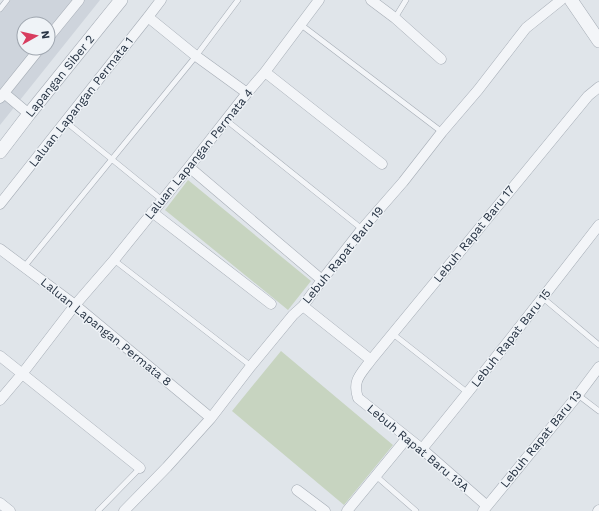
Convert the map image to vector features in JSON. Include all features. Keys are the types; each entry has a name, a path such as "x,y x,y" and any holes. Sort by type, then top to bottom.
{"street":[{"name":"Lapangan Siber 2","path":"0,152 121,0"},
{"name":"Laluan Lapangan Permata 1","path":"0,204 161,0"},
{"name":"Laluan Lapangan Permata 4","path":"0,400 22,374 74,305 114,260 265,72 319,0"},
{"path":"371,0 395,18 441,59"},
{"name":"Lebuh Rapat Baru 19","path":"124,511 167,467 211,418 251,366 293,315 303,306 362,229 403,182 442,132 478,90 526,28 561,0"},
{"path":"571,0 599,41"},
{"path":"56,27 74,2"},
{"path":"148,17 196,56 247,93"},
{"path":"29,114 2,95 34,56"},
{"path":"265,72 382,164"},
{"name":"Lebuh Rapat Baru 17","path":"355,386 358,378 371,360 588,96 599,87"},
{"path":"189,167 322,280"},
{"path":"152,212 271,304"},
{"name":"Lebuh Rapat Baru 15","path":"422,449 599,225"},
{"name":"Laluan Lapangan Permata 8","path":"0,249 74,305 211,418"},
{"path":"303,306 371,360"},
{"path":"0,356 140,468"},
{"name":"Lebuh Rapat Baru 13","path":"485,508 578,395 599,367"},
{"name":"Lebuh Rapat Baru 13A","path":"355,386 358,398 422,449 485,508"},
{"path":"347,511 407,438"},
{"path":"298,490 325,511"},
{"path":"0,503 10,511"}],"lane":[{"path":"0,10 8,0"},
{"path":"24,267 196,56 238,0"},
{"path":"395,18 406,0"},
{"path":"300,24 442,132"},
{"path":"226,120 362,229"},
{"path":"66,122 162,200"},
{"path":"114,260 251,366"},
{"path":"542,298 599,345"},
{"path":"393,334 468,392"},
{"path":"578,395 599,411"},
{"path":"98,511 140,468"},
{"path":"376,476 416,511"}],"shaded area":[{"path":"7,0 100,0 56,55 56,16 16,16 16,56 55,56 0,125 0,9"}],"green space":[{"path":"188,180 311,281 288,310 165,210"},
{"path":"281,351 393,445 344,505 232,411"}]}
